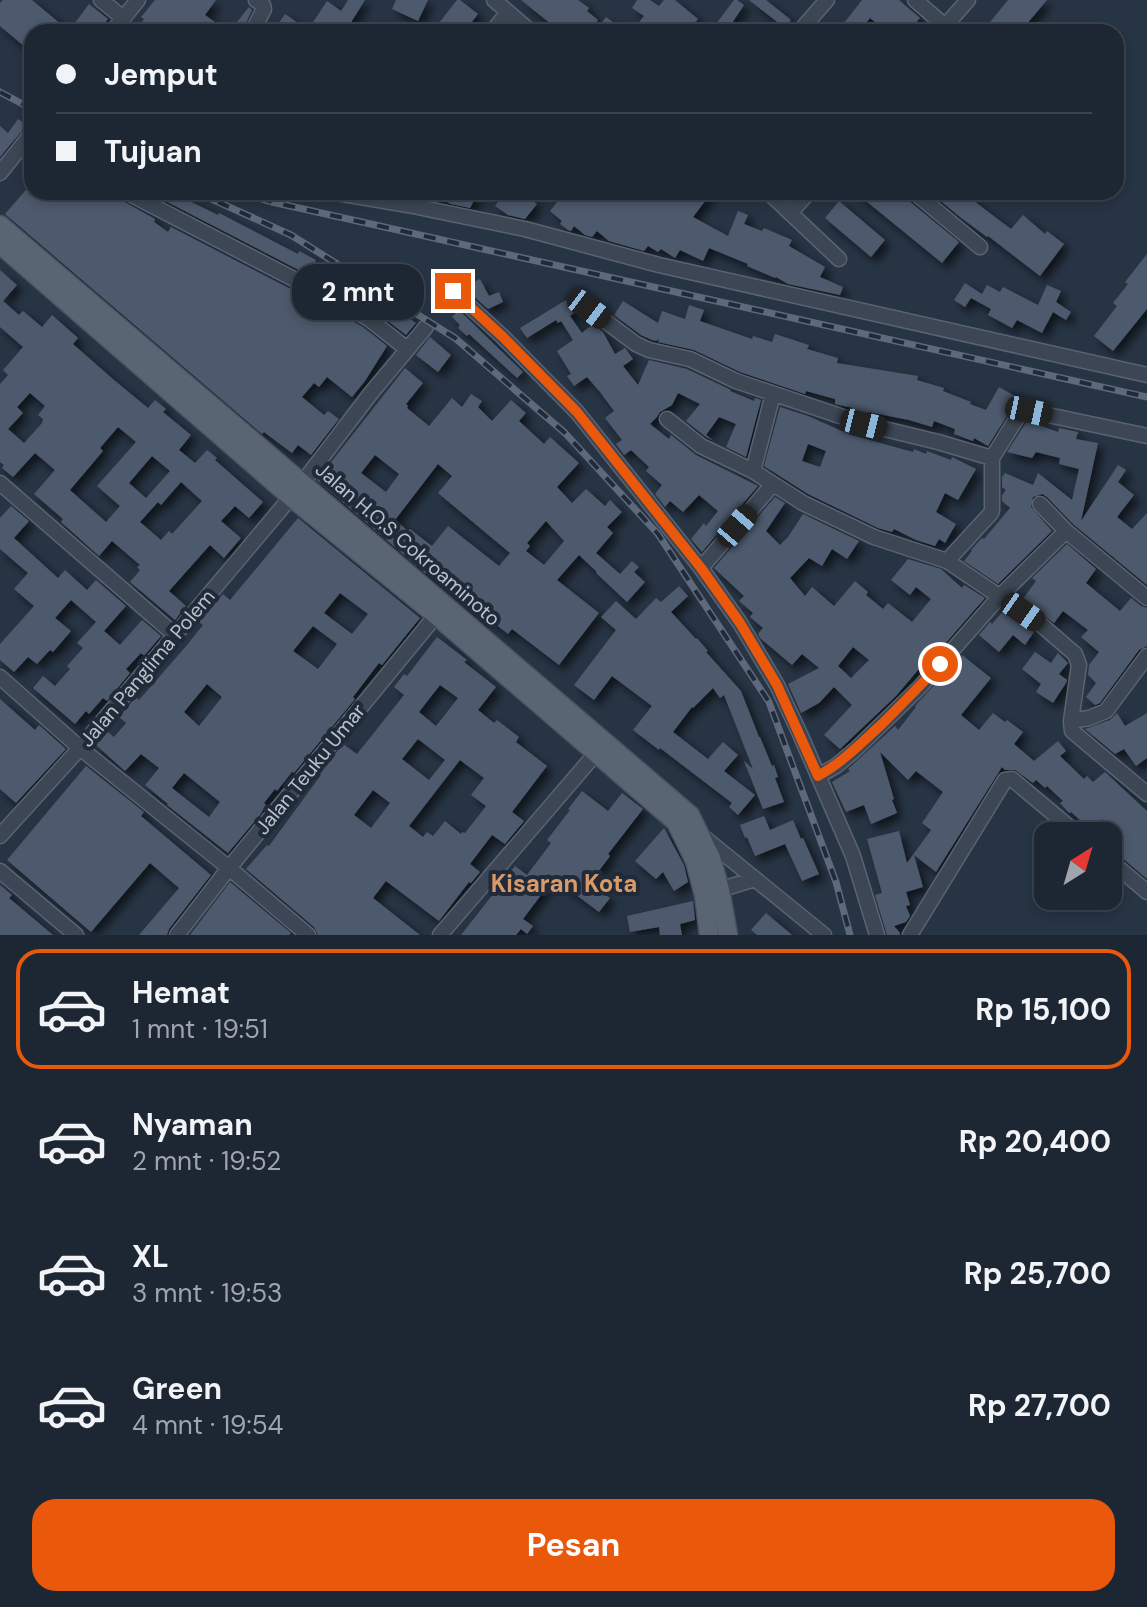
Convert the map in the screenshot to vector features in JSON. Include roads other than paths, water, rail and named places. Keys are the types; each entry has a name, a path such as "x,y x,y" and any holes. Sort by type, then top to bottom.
{"main road":[{"name":"Jalan H.O.S Cokroaminoto","path":"0,225 297,489 690,815 711,858 709,935"},
{"name":"Jalan H.O.S Cokroaminoto","path":"0,244 163,373"},
{"name":"Jalan H.O.S Cokroaminoto","path":"441,610 676,822 712,892 728,935"}],"street":[{"path":"101,0 123,18"},
{"path":"118,24 138,0"},
{"path":"256,0 264,9 257,24"},
{"path":"494,0 522,24"},
{"path":"806,24 827,0"},
{"path":"915,0 938,24"},
{"path":"947,24 968,0"},
{"path":"498,24 508,12"},
{"path":"0,173 24,153"},
{"path":"141,200 369,319 407,349"},
{"path":"418,200 659,265 1147,375"},
{"path":"776,200 839,259"},
{"path":"790,213 802,200"},
{"path":"924,200 980,247"},
{"path":"453,291 577,412 701,568 740,623 777,685 818,776 853,856 877,935"},
{"path":"589,309 649,350 690,359 736,381 864,424 992,458"},
{"name":"Jalan Panglima Polem","path":"0,836 80,748 175,635 426,327"},
{"path":"753,471 773,394"},
{"path":"947,561 991,513 992,458 1024,410 1147,436"},
{"path":"667,419 701,446 753,471 803,503 874,537 947,561 1039,623 1075,654 1079,665 1072,731 1147,794"},
{"path":"0,483 175,635"},
{"path":"701,568 773,484"},
{"path":"1040,504 1066,531 1147,598"},
{"path":"818,776 855,750 920,687 1000,596 1066,531"},
{"name":"Jalan Teuku Umar","path":"177,935 441,610"},
{"path":"1071,721 1106,711 1147,656"},
{"path":"0,677 80,748 308,935"},
{"path":"440,935 597,752"},
{"path":"910,935 1005,780 1012,779 1063,822"},
{"path":"676,822 701,835 824,935"},
{"path":"0,871 76,935"},
{"path":"1122,871 1147,892"},
{"path":"712,892 755,879"}],"railway":[{"path":"0,92 24,105"},
{"path":"214,200 291,235 455,338 565,433 658,534 769,702 836,882 850,935"},
{"path":"265,200 1147,397"}],"district":[{"name":"Kisaran Kota","path":"564,883"}]}
